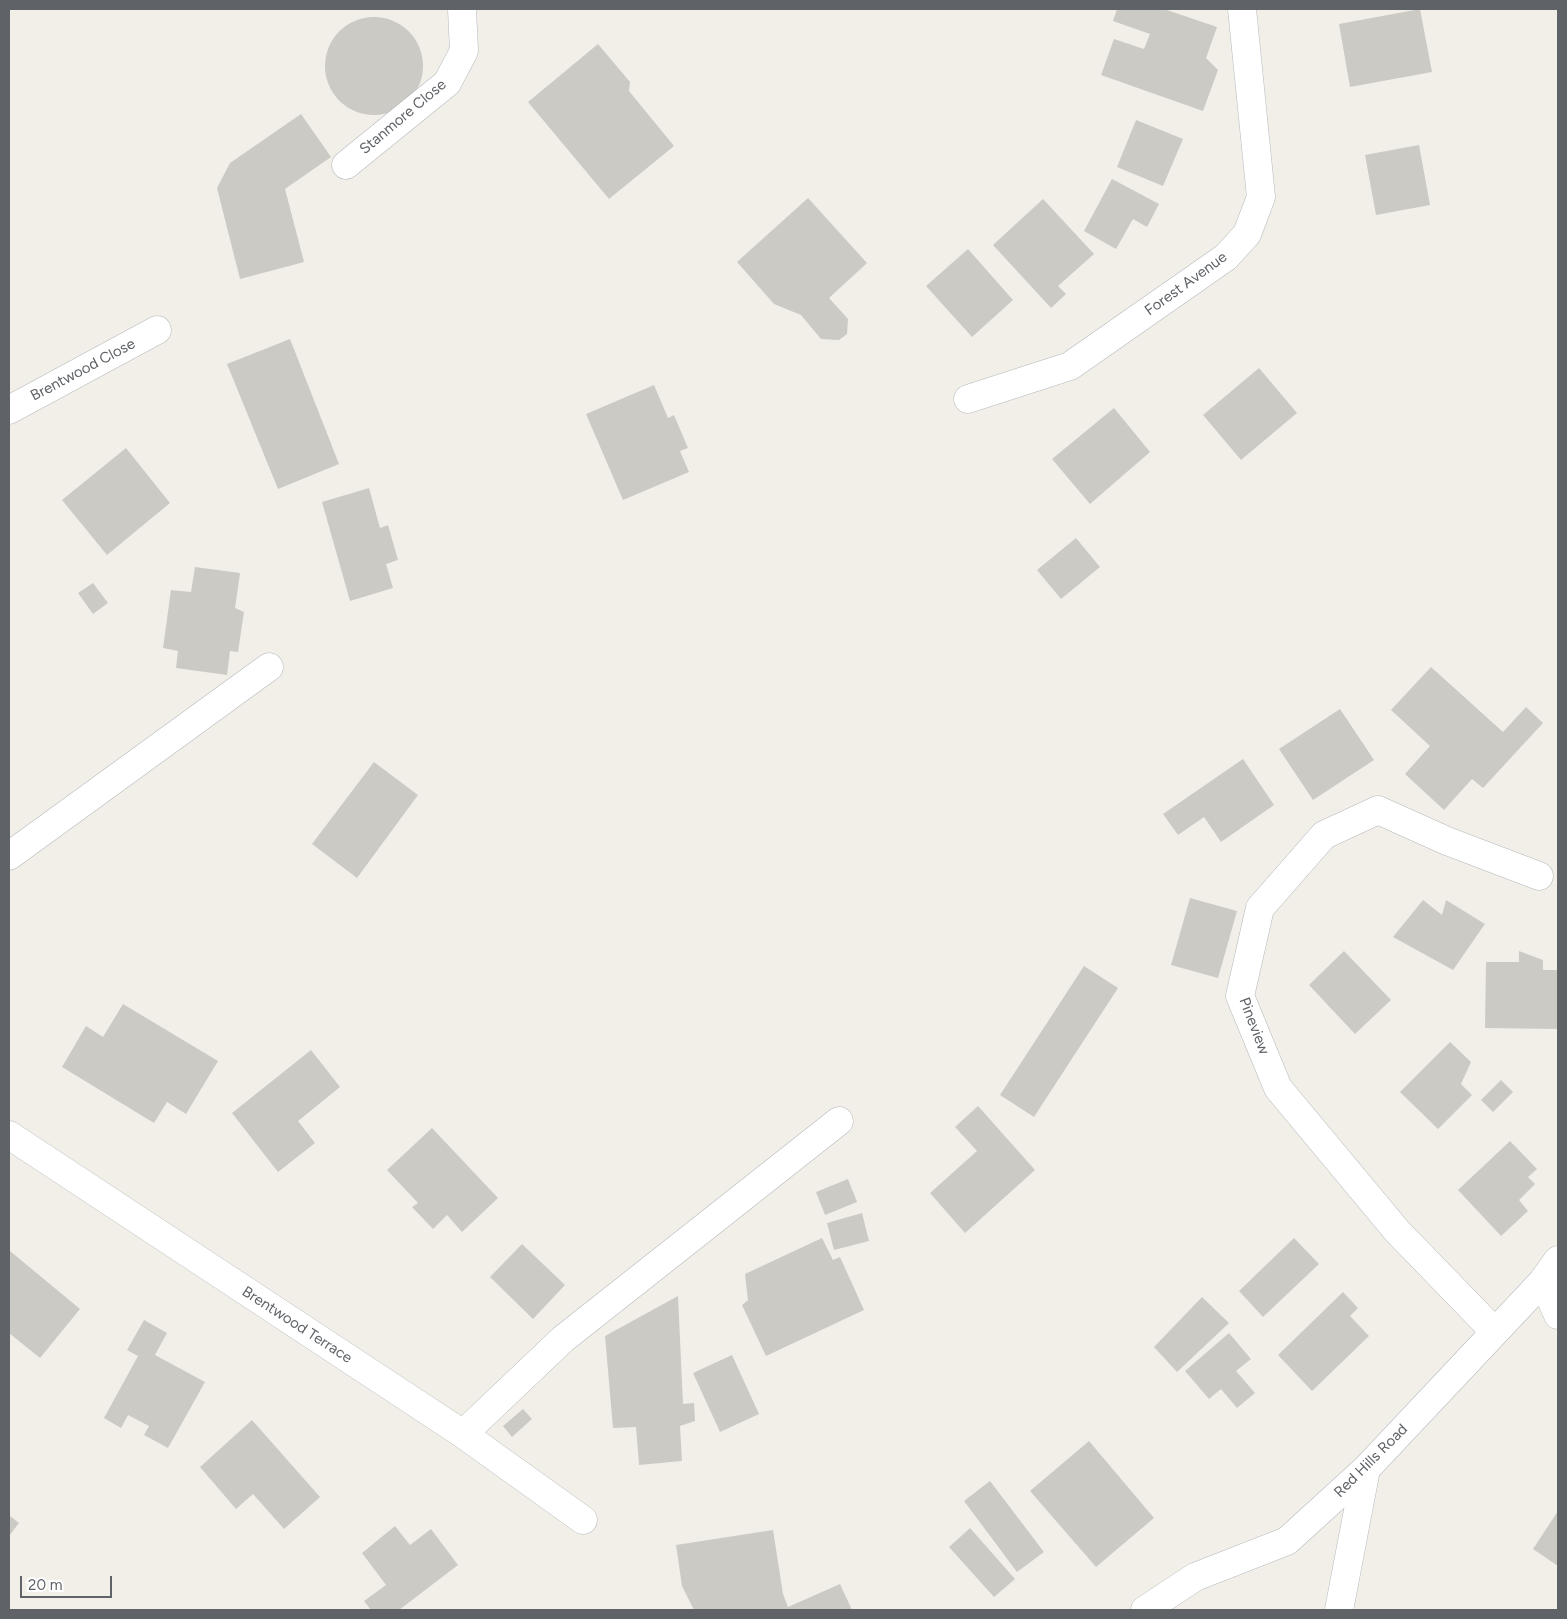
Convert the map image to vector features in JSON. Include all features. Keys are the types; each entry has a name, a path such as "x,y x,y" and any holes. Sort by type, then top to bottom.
{"street":[{"name":"Stanmore Close","path":"346,165 447,82 464,51 462,9"},
{"name":"Forest Avenue","path":"968,399 1070,366 1226,258 1247,234 1261,197 1242,9"},
{"name":"Brentwood Close","path":"9,410 157,330"},
{"path":"9,856 269,667"},
{"name":"Pineview","path":"1494,1331 1396,1231 1278,1088 1240,996 1260,908 1324,834 1378,810 1447,841 1538,876"},
{"path":"463,1434 563,1339 839,1121"},
{"name":"Brentwood Terrace","path":"9,1135 463,1434 582,1520"},
{"path":"1550,1271 1558,1315"},
{"name":"Red Hills Road","path":"1145,1610 1195,1577 1287,1541 1366,1469 1550,1271"},
{"path":"1339,1610 1366,1469"}],"building":[{"path":"1117,9 1164,9 1217,27 1206,58 1218,70 1203,111 1101,75 1114,39 1144,49 1150,34 1113,21"},
{"path":"1420,9 1432,72 1350,87 1339,24"},
{"path":"374,17 384,18 401,25 415,39 422,56 422,76 415,93 401,107 384,114 374,115 364,114 347,107 333,93 326,76 325,66 326,56 333,39 347,25 364,18"},
{"path":"598,44 630,82 629,91 674,146 609,199 528,102"},
{"path":"301,114 331,157 285,189 304,262 240,279 217,188 230,163"},
{"path":"1136,120 1183,139 1163,186 1117,167"},
{"path":"1419,145 1430,205 1376,215 1365,155"},
{"path":"1112,179 1159,204 1147,227 1133,219 1116,249 1084,231"},
{"path":"808,198 867,263 829,298 848,319 847,334 839,340 821,339 801,315 774,304 737,262"},
{"path":"1043,199 1094,254 1058,286 1066,294 1051,308 993,245"},
{"path":"968,249 1013,300 972,337 926,286"},
{"path":"290,339 339,464 278,489 227,364"},
{"path":"1259,368 1297,413 1241,460 1203,415"},
{"path":"654,385 668,418 674,415 688,448 680,451 689,472 623,500 586,414"},
{"path":"1114,408 1150,452 1090,504 1052,459"},
{"path":"126,448 170,503 107,555 62,500"},
{"path":"369,488 380,528 388,525 398,560 386,564 393,588 350,601 322,502"},
{"path":"1076,538 1100,567 1061,599 1037,570"},
{"path":"195,567 240,573 235,608 244,612 238,652 230,651 227,675 176,668 178,651 163,648 171,590 191,592"},
{"path":"93,583 108,603 93,614 78,593"},
{"path":"1431,667 1503,732 1526,707 1543,723 1483,788 1472,779 1444,810 1405,774 1430,746 1391,710"},
{"path":"1340,709 1374,760 1313,800 1279,749"},
{"path":"1243,759 1274,805 1221,842 1204,817 1178,835 1163,814"},
{"path":"374,762 418,795 357,878 312,844"},
{"path":"1190,898 1237,911 1218,978 1171,965"},
{"path":"1423,900 1442,915 1446,900 1485,924 1453,970 1393,937"},
{"path":"1344,951 1391,1000 1355,1034 1309,985"},
{"path":"1519,951 1543,960 1543,970 1558,970 1558,1029 1485,1028 1486,962 1519,962"},
{"path":"1084,966 1118,988 1034,1117 1000,1095"},
{"path":"123,1004 218,1061 186,1114 167,1102 154,1123 62,1067 86,1026 103,1037"},
{"path":"1450,1042 1471,1062 1461,1084 1472,1095 1438,1129 1400,1092"},
{"path":"311,1050 340,1087 298,1121 315,1143 278,1172 232,1113"},
{"path":"1501,1080 1513,1092 1493,1112 1481,1100"},
{"path":"978,1106 1035,1170 965,1233 930,1193 977,1151 955,1127"},
{"path":"432,1128 498,1198 462,1232 447,1215 433,1229 412,1207 418,1203 387,1170"},
{"path":"1510,1141 1537,1169 1528,1177 1535,1184 1519,1200 1528,1211 1501,1236 1458,1190"},
{"path":"848,1179 857,1202 825,1215 816,1192"},
{"path":"862,1213 869,1241 834,1250 827,1223"},
{"path":"822,1238 833,1260 840,1257 864,1310 766,1356 742,1305 748,1300 745,1274"},
{"path":"1294,1238 1319,1264 1263,1317 1239,1291"},
{"path":"522,1244 565,1285 533,1319 490,1277"},
{"path":"10,1251 80,1309 40,1358 9,1333"},
{"path":"1343,1292 1358,1308 1350,1316 1369,1336 1312,1391 1278,1355"},
{"path":"678,1296 683,1404 694,1403 695,1421 680,1426 682,1461 639,1465 636,1427 613,1428 605,1336"},
{"path":"1202,1297 1229,1323 1177,1372 1154,1347"},
{"path":"144,1320 167,1333 155,1355 205,1382 168,1448 144,1435 149,1426 128,1415 121,1428 104,1418 138,1356 127,1350"},
{"path":"1229,1333 1251,1359 1236,1371 1255,1393 1237,1408 1221,1389 1209,1399 1185,1371"},
{"path":"732,1355 759,1414 720,1432 693,1373"},
{"path":"523,1409 532,1419 512,1437 503,1426"},
{"path":"252,1420 320,1497 284,1529 253,1494 236,1509 200,1467"},
{"path":"1089,1441 1154,1518 1096,1567 1030,1491"},
{"path":"990,1481 1044,1552 1017,1572 964,1501"},
{"path":"1558,1511 1558,1566 1533,1549"},
{"path":"9,1515 19,1523 9,1536"},
{"path":"395,1526 410,1545 431,1529 458,1565 399,1610 371,1610 364,1601 386,1585 362,1553"},
{"path":"970,1528 1015,1579 994,1597 949,1547"},
{"path":"773,1530 783,1594 788,1607 840,1584 852,1610 694,1610 682,1586 676,1545"}]}
